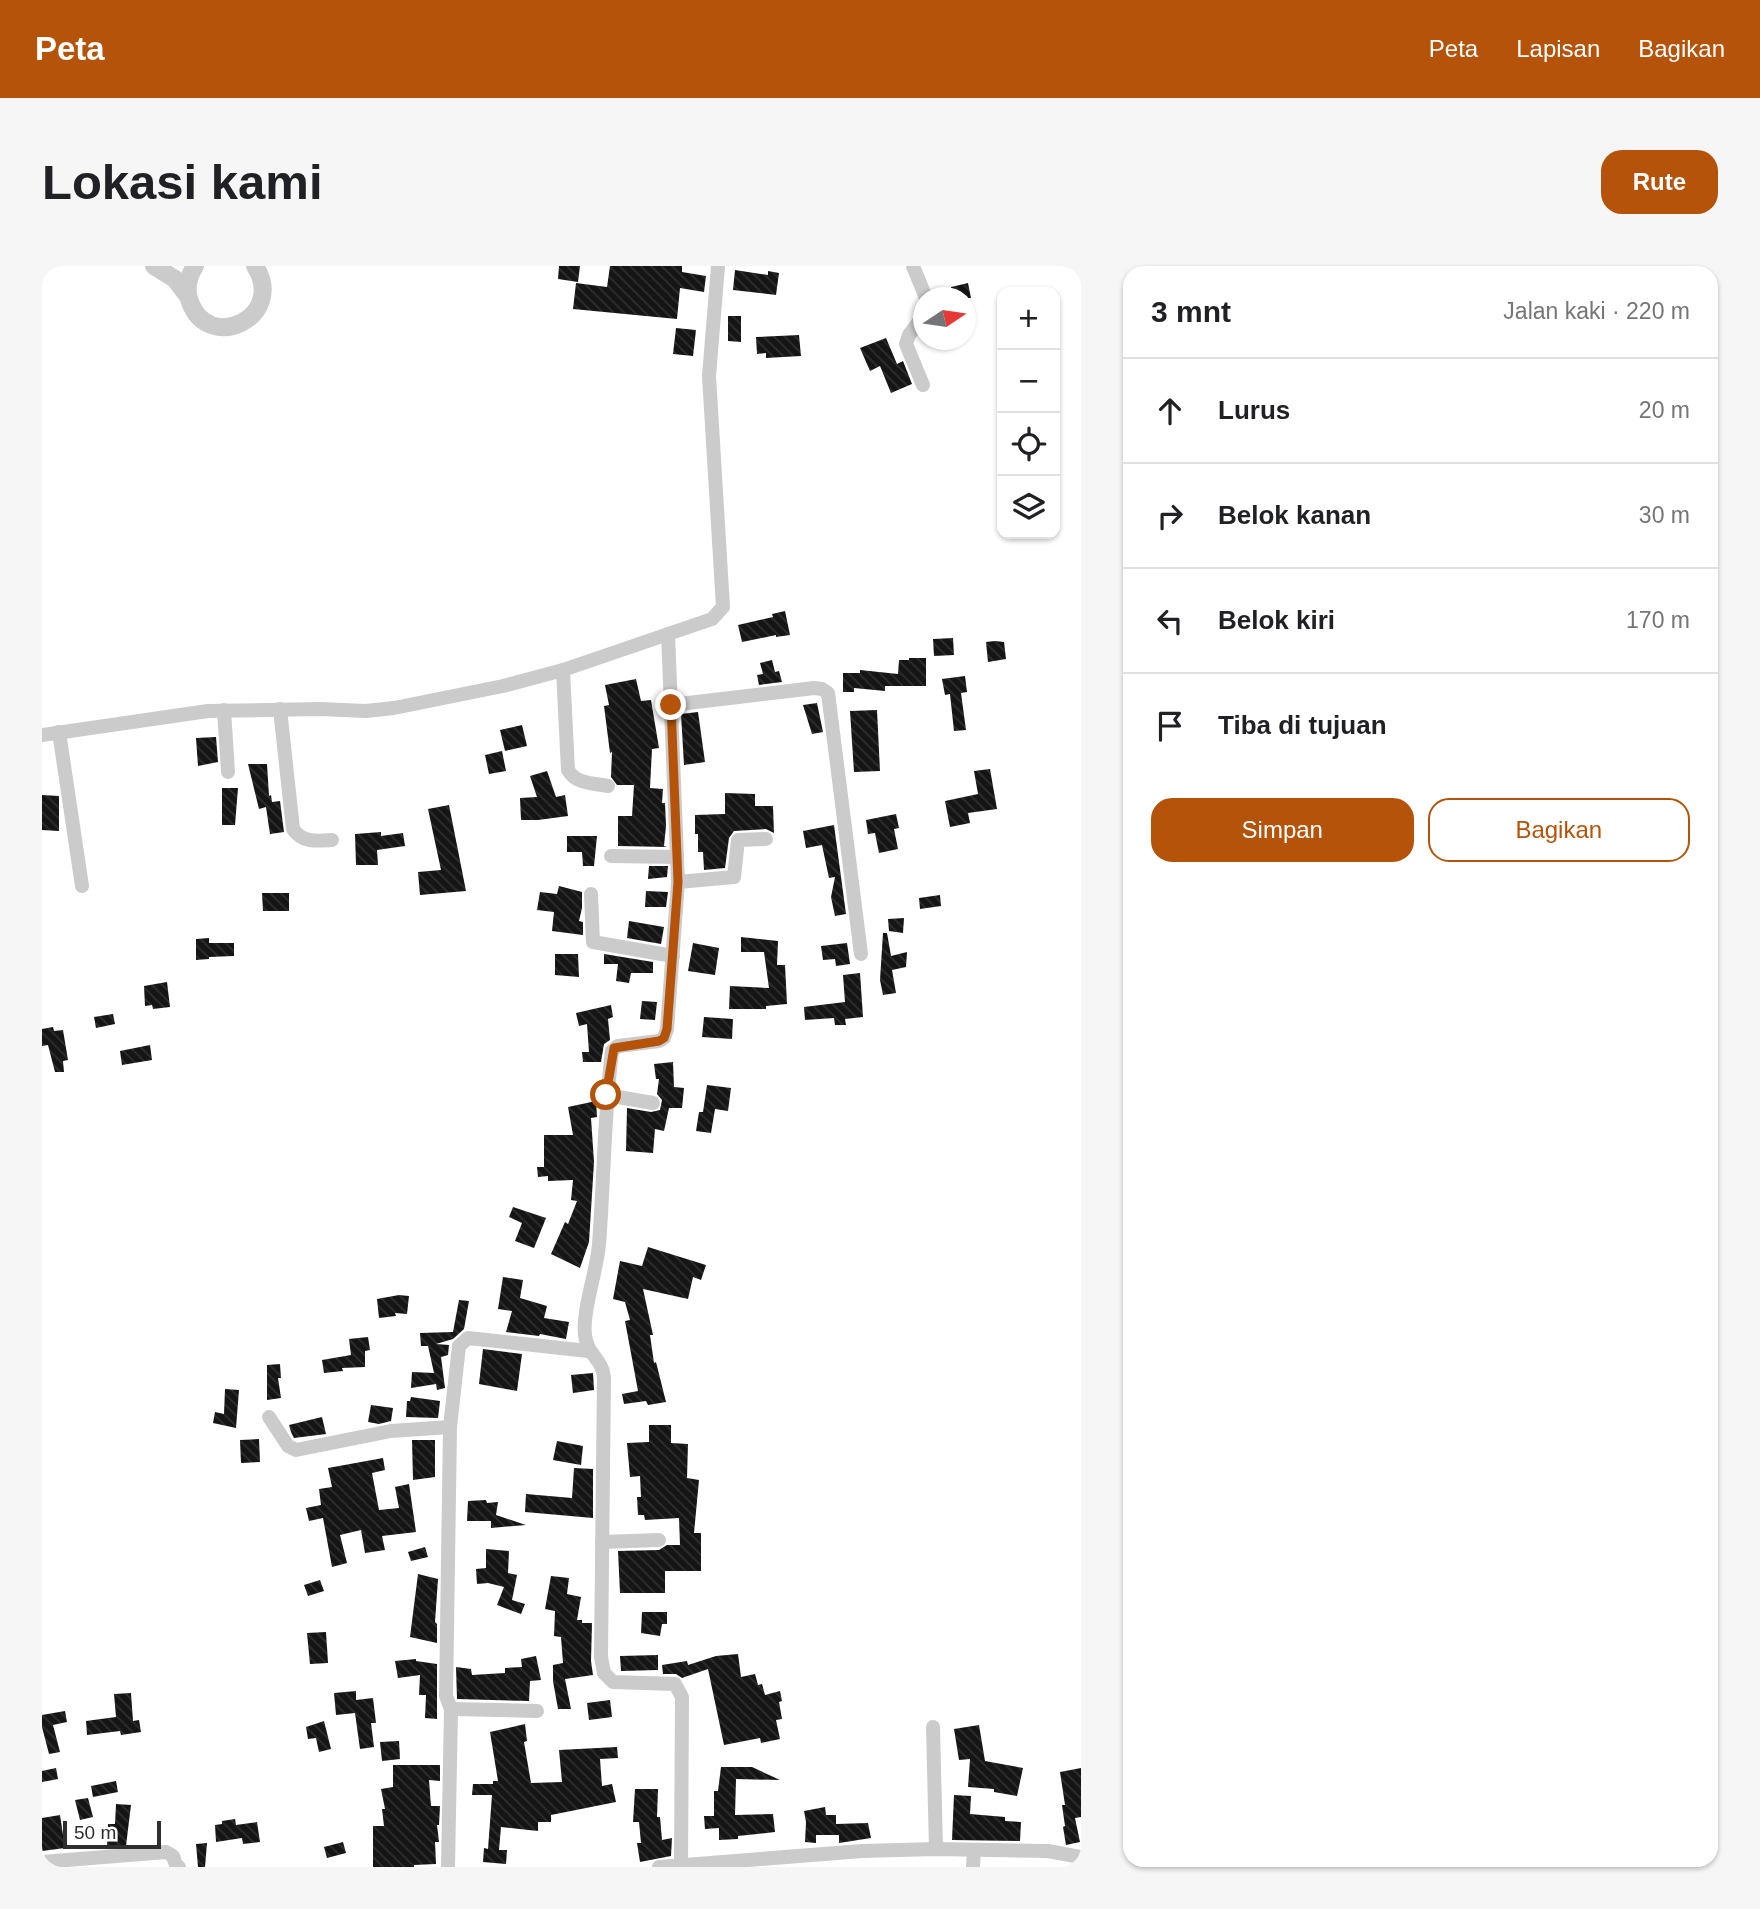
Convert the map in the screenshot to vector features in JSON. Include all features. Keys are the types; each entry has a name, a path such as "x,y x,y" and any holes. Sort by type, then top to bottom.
{"street":[{"path":"154,266 175,279 196,314 215,326 236,326 246,321 260,305 263,294 258,268"},
{"path":"187,295 187,284 195,266"},
{"path":"42,735 224,710 366,711 394,708 503,686 563,670 712,619 723,607 709,376 718,266"},
{"path":"913,266 922,287"},
{"path":"913,330 906,344 923,385"},
{"path":"668,635 678,882 667,1029 664,1038 659,1041 614,1048 606,1095 599,1248 585,1327 589,1351 600,1362 604,1377 600,1657 606,1678 620,1684 675,1684 682,1698 681,1866"},
{"path":"563,670 568,770 572,777 581,781 608,786"},
{"path":"671,705 814,688 828,693 861,954"},
{"path":"280,709 293,830 303,839 332,840"},
{"path":"224,710 228,772"},
{"path":"59,732 82,886"},
{"path":"678,882 734,877 738,840 766,839"},
{"path":"611,856 677,857"},
{"path":"591,894 593,942 673,956"},
{"path":"606,1095 653,1103"},
{"path":"447,1867 451,1709 446,1696 450,1426 459,1346 468,1338 589,1351"},
{"path":"269,1417 288,1446 296,1450 404,1429 450,1426"},
{"path":"602,1542 659,1541"},
{"path":"451,1709 537,1711"},
{"path":"933,1727 936,1849"},
{"path":"659,1867 862,1851 936,1849 1048,1851 1081,1857"},
{"path":"973,1867 974,1850"},
{"path":"856,1867 862,1851"},
{"path":"42,1862 166,1852 173,1856 179,1867"}],"building":[{"path":"559,266 580,266 578,282 558,279"},
{"path":"610,266 682,266 682,272 706,276 704,292 680,288 677,319 573,309 576,283 607,287"},
{"path":"735,270 768,275 768,271 779,273 776,295 733,290"},
{"path":"968,283 969,287 951,287"},
{"path":"728,316 741,316 741,342 728,341"},
{"path":"676,328 696,330 693,356 673,354"},
{"path":"799,335 801,356 766,358 766,353 757,354 756,337"},
{"path":"886,338 897,364 903,361 912,384 891,393 880,366 870,371 860,348"},
{"path":"785,611 790,635 742,642 738,625 773,617 772,614"},
{"path":"953,638 954,655 934,656 933,639"},
{"path":"986,642 1004,642 1006,659 988,662"},
{"path":"926,658 926,686 885,686 885,691 854,688 854,692 843,692 843,673 860,673 860,670 898,674 899,660"},
{"path":"772,660 775,672 779,671 782,682 759,685 757,675 763,674 760,663"},
{"path":"965,676 967,692 961,693 966,730 954,731 950,694 945,695 942,679"},
{"path":"636,679 641,701 651,700 659,748 652,749 650,788 663,789 662,803 665,803 666,826 664,846 667,847 618,846 618,816 632,816 634,785 617,785 611,777 612,752 610,753 604,706 609,705 605,685"},
{"path":"817,703 823,732 812,734 803,705"},
{"path":"877,710 880,771 854,772 850,711"},
{"path":"698,712 705,762 684,765 681,714"},
{"path":"522,725 527,746 505,751 500,730"},
{"path":"216,737 218,762 198,766 196,738"},
{"path":"502,751 506,771 489,774 485,755"},
{"path":"248,764 267,764 269,796 271,795 272,802 280,801 284,832 270,834 266,807 259,809"},
{"path":"990,769 997,809 968,813 970,823 950,827 945,801 978,794 974,771"},
{"path":"547,771 556,797 565,795 568,816 521,820 520,798 537,797 530,776"},
{"path":"222,788 238,788 235,825 222,825"},
{"path":"725,793 755,794 755,806 773,806 774,833 766,829 734,831 729,838 725,868 704,870 703,852 698,852 698,834 695,834 695,815 725,814"},
{"path":"42,795 59,796 59,831 42,830"},
{"path":"449,805 466,891 420,895 418,872 441,870 428,809"},
{"path":"896,814 899,828 894,829 898,849 879,853 875,833 868,834 866,820"},
{"path":"834,825 846,914 835,916 831,897 835,877 829,878 822,845 806,848 803,831"},
{"path":"381,832 381,836 403,833 405,846 377,850 378,865 356,865 355,834"},
{"path":"567,836 597,836 594,866 583,866 582,852 567,852"},
{"path":"649,866 668,866 667,877 648,879"},
{"path":"559,886 582,892 579,921 583,922 583,935 552,931 554,912 537,910 540,892 557,894"},
{"path":"646,891 668,892 666,907 645,907"},
{"path":"262,893 289,893 289,911 263,911"},
{"path":"940,895 941,906 920,909 919,898"},
{"path":"904,918 903,933 889,931 888,919"},
{"path":"629,921 664,927 661,944 627,938"},
{"path":"883,933 887,933 891,956 907,952 906,967 892,970 896,993 883,995 880,980"},
{"path":"741,937 778,941 777,965 785,965 787,1004 766,1006 766,1009 729,1009 730,986 769,988 764,952 741,952"},
{"path":"209,938 209,943 234,943 234,956 196,960 196,939"},
{"path":"693,943 719,948 715,975 688,971"},
{"path":"847,943 850,964 836,966 835,959 823,960 821,946"},
{"path":"555,954 578,954 579,977 555,975"},
{"path":"604,954 653,962 653,973 631,973 629,983 616,981 618,964 604,964"},
{"path":"860,973 863,1017 845,1019 846,1025 835,1025 834,1018 805,1020 804,1007 845,1002 843,975"},
{"path":"167,982 170,1007 153,1009 152,1005 145,1006 144,986"},
{"path":"642,1001 657,1002 655,1020 640,1019"},
{"path":"611,1005 613,1017 608,1019 610,1040 604,1044 601,1062 583,1062 582,1052 589,1052 587,1024 579,1026 576,1013"},
{"path":"113,1014 115,1024 96,1028 94,1017"},
{"path":"704,1017 733,1019 732,1039 702,1037"},
{"path":"53,1027 54,1031 63,1030 68,1060 63,1061 64,1072 55,1072 48,1045 42,1046 42,1029"},
{"path":"150,1045 152,1060 122,1065 120,1051"},
{"path":"673,1062 674,1087 684,1088 682,1108 669,1108 664,1131 655,1129 653,1153 626,1151 627,1108 651,1112 660,1110 662,1100 657,1094 659,1079 656,1079 654,1064"},
{"path":"707,1085 731,1088 728,1111 715,1109 711,1133 696,1131 699,1112 703,1112"},
{"path":"596,1101 597,1117 591,1118 594,1162 589,1242 580,1268 551,1254 577,1201 571,1200 573,1180 548,1181 548,1176 538,1177 537,1167 544,1167 544,1135 573,1135 568,1107"},
{"path":"513,1207 546,1218 534,1248 515,1241 522,1223 509,1217"},
{"path":"648,1247 706,1265 701,1280 693,1277 688,1299 643,1289 653,1335 650,1335 654,1363 656,1362 666,1402 648,1405 646,1401 624,1404 622,1394 638,1391 625,1321 630,1320 625,1302 613,1299 620,1261 642,1266"},
{"path":"503,1277 523,1280 520,1298 547,1306 544,1318 569,1322 566,1339 506,1332 512,1311 498,1309"},
{"path":"409,1296 407,1314 395,1313 396,1316 379,1318 377,1299"},
{"path":"459,1300 469,1301 464,1329 453,1339 436,1344 449,1345 448,1355 441,1357 445,1388 437,1390 436,1384 411,1388 412,1372 434,1373 428,1346 421,1346 420,1333 453,1332"},
{"path":"368,1337 370,1350 365,1351 365,1367 342,1368 343,1371 324,1373 322,1360 351,1355 349,1339"},
{"path":"483,1349 522,1354 517,1391 479,1384"},
{"path":"280,1364 281,1378 278,1378 281,1398 267,1400 267,1365"},
{"path":"593,1373 594,1390 573,1393 571,1375"},
{"path":"225,1389 239,1390 236,1428 213,1423 215,1412 224,1414"},
{"path":"411,1397 440,1401 438,1418 406,1417 407,1401 410,1401"},
{"path":"371,1405 393,1408 391,1421 379,1424 368,1422"},
{"path":"322,1417 326,1434 294,1438 289,1425"},
{"path":"649,1425 671,1425 671,1443 688,1444 687,1478 699,1480 694,1533 701,1533 701,1571 665,1571 665,1593 620,1593 618,1551 659,1550 667,1545 680,1545 679,1518 645,1520 644,1515 638,1515 640,1476 630,1477 627,1443 649,1442"},
{"path":"259,1439 260,1462 241,1463 240,1440"},
{"path":"412,1440 435,1440 435,1477 413,1480"},
{"path":"557,1441 583,1446 581,1465 553,1460"},
{"path":"383,1458 385,1470 372,1473 379,1510 399,1508 395,1487 409,1484 416,1532 382,1536 385,1550 365,1553 361,1530 340,1535 347,1563 332,1567 323,1518 309,1521 306,1508 321,1505 319,1489 332,1487 328,1468"},
{"path":"574,1468 593,1469 593,1518 525,1512 526,1494 572,1498"},
{"path":"486,1500 487,1503 498,1502 496,1515 526,1525 491,1528 491,1521 467,1521 468,1501"},
{"path":"425,1547 428,1557 411,1561 408,1552"},
{"path":"486,1549 509,1551 508,1573 517,1575 512,1600 525,1604 521,1614 497,1605 504,1587 488,1583 477,1584 476,1569 486,1568"},
{"path":"418,1574 438,1579 435,1622 437,1643 410,1637"},
{"path":"551,1576 569,1578 567,1594 581,1597 577,1620 592,1623 593,1675 565,1679 571,1709 558,1709 553,1681 553,1665 563,1663 561,1637 554,1636 555,1611 545,1609"},
{"path":"320,1580 324,1591 308,1596 304,1585"},
{"path":"642,1612 667,1612 667,1624 662,1624 660,1636 641,1633"},
{"path":"326,1632 328,1663 310,1664 307,1633"},
{"path":"738,1654 741,1677 755,1674 765,1695 780,1691 782,1719 776,1720 780,1739 761,1743 760,1738 724,1745 708,1669 682,1678 676,1674 663,1674 662,1665 687,1661 688,1665 716,1656"},
{"path":"658,1655 658,1670 621,1671 620,1656"},
{"path":"536,1656 541,1680 530,1681 529,1701 457,1699 456,1667 471,1669 472,1675 505,1673 505,1668 522,1667 521,1659"},
{"path":"416,1659 437,1664 437,1719 425,1718 426,1695 419,1695 420,1675 398,1678 395,1661"},
{"path":"356,1691 356,1700 373,1698 376,1723 371,1723 374,1747 360,1749 355,1713 336,1715 334,1693"},
{"path":"131,1693 133,1721 139,1720 141,1732 121,1735 120,1731 87,1735 86,1721 116,1717 114,1694"},
{"path":"610,1700 612,1717 589,1720 587,1703"},
{"path":"65,1711 67,1722 53,1725 60,1752 49,1754 42,1727 42,1715"},
{"path":"324,1721 331,1749 319,1752 316,1738 308,1739 306,1727"},
{"path":"525,1724 527,1741 524,1742 531,1783 562,1782 559,1750 617,1747 618,1758 600,1759 602,1786 612,1784 616,1802 551,1815 551,1822 538,1822 538,1831 501,1827 499,1850 507,1850 506,1864 483,1862 484,1848 488,1849 492,1795 472,1795 473,1784 493,1784 493,1781 498,1781 490,1732"},
{"path":"979,1725 985,1761 1023,1768 1017,1796 994,1792 994,1789 968,1787 970,1759 959,1760 954,1729"},
{"path":"399,1741 400,1759 382,1761 380,1742"},
{"path":"393,1765 440,1765 440,1781 429,1780 431,1806 440,1806 437,1825 439,1842 435,1842 436,1864 373,1867 373,1826 384,1826 382,1809 385,1809 381,1789 393,1787"},
{"path":"721,1767 752,1767 780,1780 736,1779 735,1815 773,1814 775,1832 719,1840 719,1828 705,1829 704,1816 714,1816 714,1791 718,1791"},
{"path":"56,1768 58,1779 42,1782 42,1771"},
{"path":"1081,1768 1081,1817 1075,1818 1080,1842 1066,1845 1062,1805 1065,1805 1060,1772"},
{"path":"116,1781 118,1792 93,1797 91,1786"},
{"path":"635,1789 658,1789 657,1817 660,1817 662,1840 672,1838 671,1856 640,1862 637,1843 641,1843 639,1822 633,1822"},
{"path":"954,1795 971,1796 970,1814 1005,1817 1005,1821 1021,1822 1020,1841 952,1840"},
{"path":"88,1798 93,1817 80,1820 75,1800"},
{"path":"116,1804 131,1805 126,1846 107,1846 108,1824 115,1824"},
{"path":"825,1807 826,1815 836,1815 836,1824 868,1823 871,1838 839,1843 839,1835 816,1835 816,1843 805,1842 804,1811"},
{"path":"60,1815 65,1848 42,1851 42,1818"},
{"path":"235,1819 236,1825 257,1822 260,1842 243,1844 242,1838 216,1842 215,1825"},
{"path":"343,1842 346,1853 327,1858 324,1847"},
{"path":"207,1843 205,1867 198,1867 196,1844"}],"route":[{"path":"606,1095 614,1048 659,1041 664,1038 667,1029 678,882 671,705"}]}
